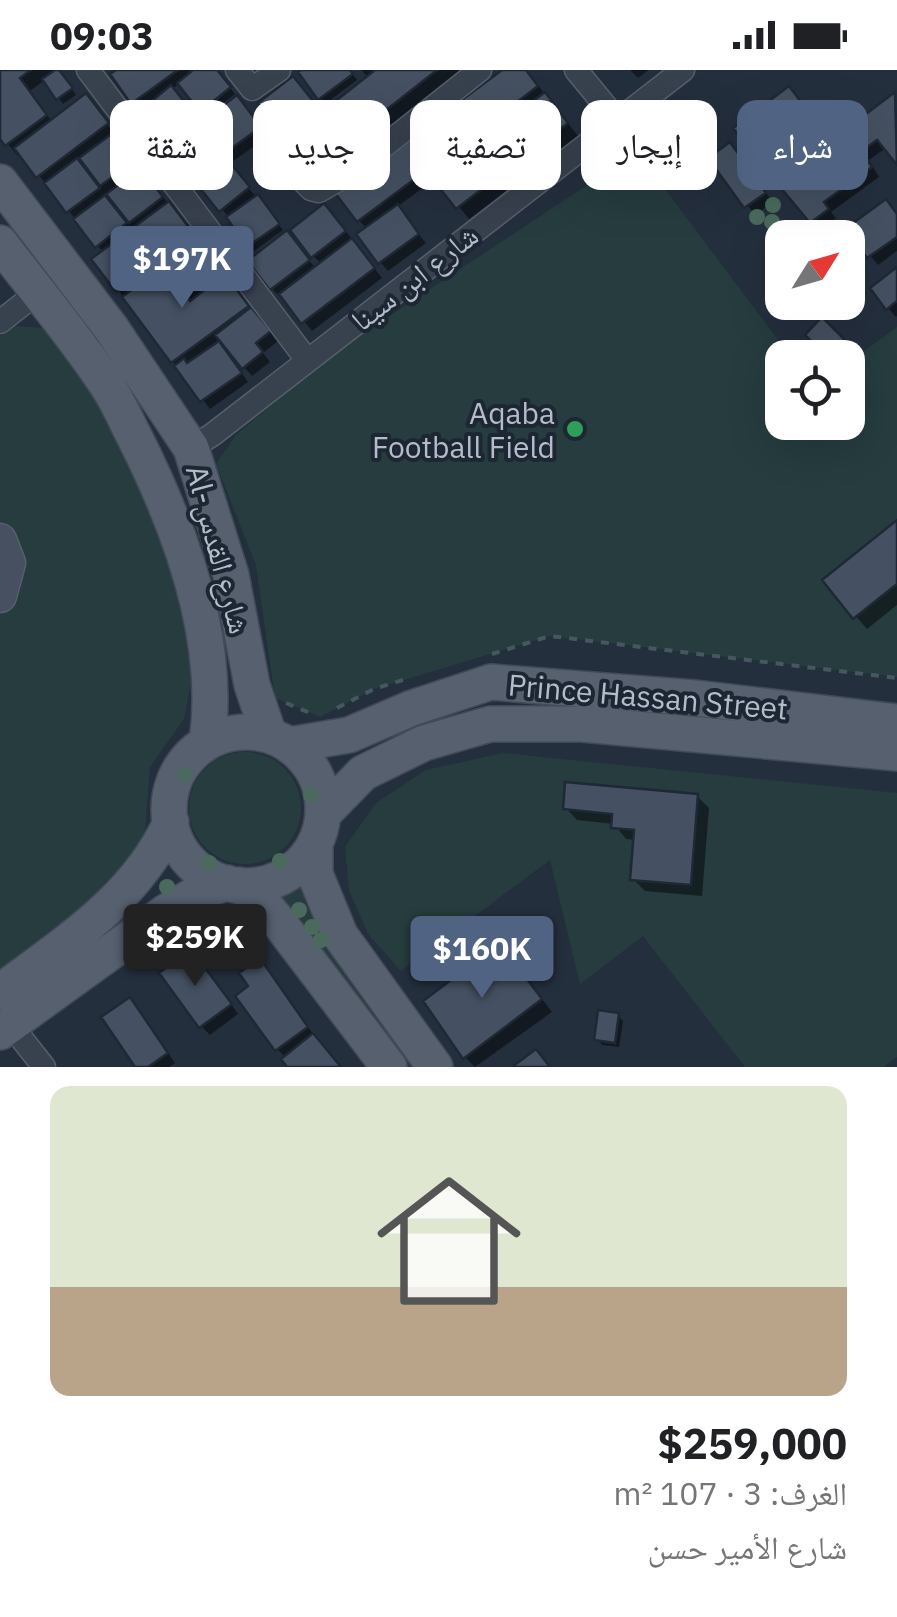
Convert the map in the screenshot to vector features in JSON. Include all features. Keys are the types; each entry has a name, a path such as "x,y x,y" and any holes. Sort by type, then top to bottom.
{"main road":[{"name":"Al-شارع القدس","path":"0,182 111,328 191,448 232,575 252,685 279,740"},
{"name":"Al-شارع القدس","path":"0,243 108,385 151,470 192,578 207,654 211,714 207,742"},
{"path":"0,596 7,579 3,545"},
{"name":"Prince Hassan Street","path":"279,740 349,735 412,708 490,682 696,698 897,722"},
{"name":"Prince Hassan Street","path":"319,829 363,773 424,743 490,724 582,724 897,753"},
{"path":"3,1016 125,893 159,847 170,822 173,785 192,753 207,742 238,733 279,740 312,768 319,782 315,874 340,934 435,1067"},
{"path":"170,822 190,861 207,875 233,884 261,901 389,1067"},
{"path":"3,1016 199,892 233,884 262,884 284,876 302,862 319,829"}],"street":[{"path":"88,70 307,360"},
{"path":"237,70 252,89 279,70"},
{"path":"390,141 480,70"},
{"path":"576,70 601,100"},
{"name":"شارع ابن سينا","path":"643,100 683,70"},
{"name":"شارع ابن سينا","path":"191,448 581,148"},
{"path":"0,322 38,292"},
{"path":"3,1016 44,1067"}],"path":[{"path":"480,657 550,636 897,678"},
{"path":"334,710 374,689 410,678"},
{"path":"275,698 320,717"}],"green space":[{"path":"581,189 666,190 778,340 765,340 765,440 865,440 865,351 897,327 897,677 550,636 374,689 320,717 275,698 256,565 216,464 236,435 329,356"},
{"path":"14,326 43,328 85,382 132,459 178,594 194,666 184,719 150,767 144,845 115,890 0,973 0,337"},
{"path":"245,752 266,756 285,768 297,787 301,808 297,829 285,848 266,860 245,864 224,860 205,848 193,829 189,808 193,787 205,768 224,756"},
{"path":"503,753 897,793 897,1057 883,1067 745,1067 643,936 580,984 550,860 401,971 368,934 349,890 345,847 376,803 426,770"},
{"path":"301,879 422,1067 401,1067 272,899 292,889"}],"building":[{"path":"0,70 31,70 20,78 47,115 5,146 0,139"},
{"path":"55,70 73,88 56,100 42,79"},
{"path":"116,70 178,70 137,100 128,100 110,74"},
{"path":"193,70 217,70 231,87 215,100 190,100 177,83"},
{"path":"350,70 353,74 318,100 298,72"},
{"path":"375,70 437,70 390,107 390,100 337,100"},
{"path":"502,70 526,70 538,86 520,100 462,100"},
{"path":"293,76 312,100 262,100"},
{"path":"171,85 183,100 153,100"},
{"path":"789,86 800,100 770,100"},
{"path":"545,92 551,100 534,100"},
{"path":"895,92 897,165 877,140 868,147 868,112"},
{"path":"86,93 109,123 36,178 14,148"},
{"path":"237,95 253,116 253,133 233,147 233,100"},
{"path":"110,135 110,179 100,186 79,158"},
{"path":"410,138 410,182 357,222 335,193 390,190 390,153"},
{"path":"730,142 737,152 737,190 766,193 744,208 717,170 717,151"},
{"path":"77,158 100,188 66,213 44,183"},
{"path":"233,166 250,187 219,212 202,190 233,190"},
{"path":"111,190 158,190 163,197 129,223 106,194"},
{"path":"441,190 481,190 456,209"},
{"path":"783,190 840,190 824,202 829,209 808,220"},
{"path":"258,194 280,224 241,251 232,239 238,234 226,217"},
{"path":"105,195 127,223 95,248 73,219"},
{"path":"886,199 897,214 897,237 867,258 865,220 857,220"},
{"path":"169,201 193,233 116,292 91,259"},
{"path":"324,203 346,231 311,258 290,230"},
{"path":"398,204 419,234 378,264 356,234"},
{"path":"287,230 310,260 270,290 247,261"},
{"path":"352,238 375,268 301,324 279,294"},
{"path":"200,240 221,270 187,294 165,265"},
{"path":"163,266 190,301 225,274 249,306 171,363 122,297"},
{"path":"897,267 897,301 886,310 870,288"},
{"path":"251,307 271,331 256,343 263,352 242,369 215,335"},
{"path":"819,320 825,320 845,340 810,340 805,335"},
{"path":"219,341 242,373 200,402 174,366 184,358 187,363"},
{"path":"897,520 897,584 853,619 822,580"},
{"path":"565,782 698,794 691,885 630,880 634,830 611,828 612,814 563,809"},
{"path":"500,943 542,999 463,1059 423,1001"},
{"path":"191,949 232,1004 199,1028 159,973"},
{"path":"260,958 308,1027 275,1051 235,996 248,986 239,973"},
{"path":"130,997 168,1053 148,1067 135,1067 101,1017"},
{"path":"598,1010 619,1013 615,1043 594,1040"},
{"path":"313,1033 341,1067 287,1067 281,1059"},
{"path":"536,1049 550,1067 512,1067"}],"place":[{"name":"Aqaba Football Field","path":"575,429"}]}
